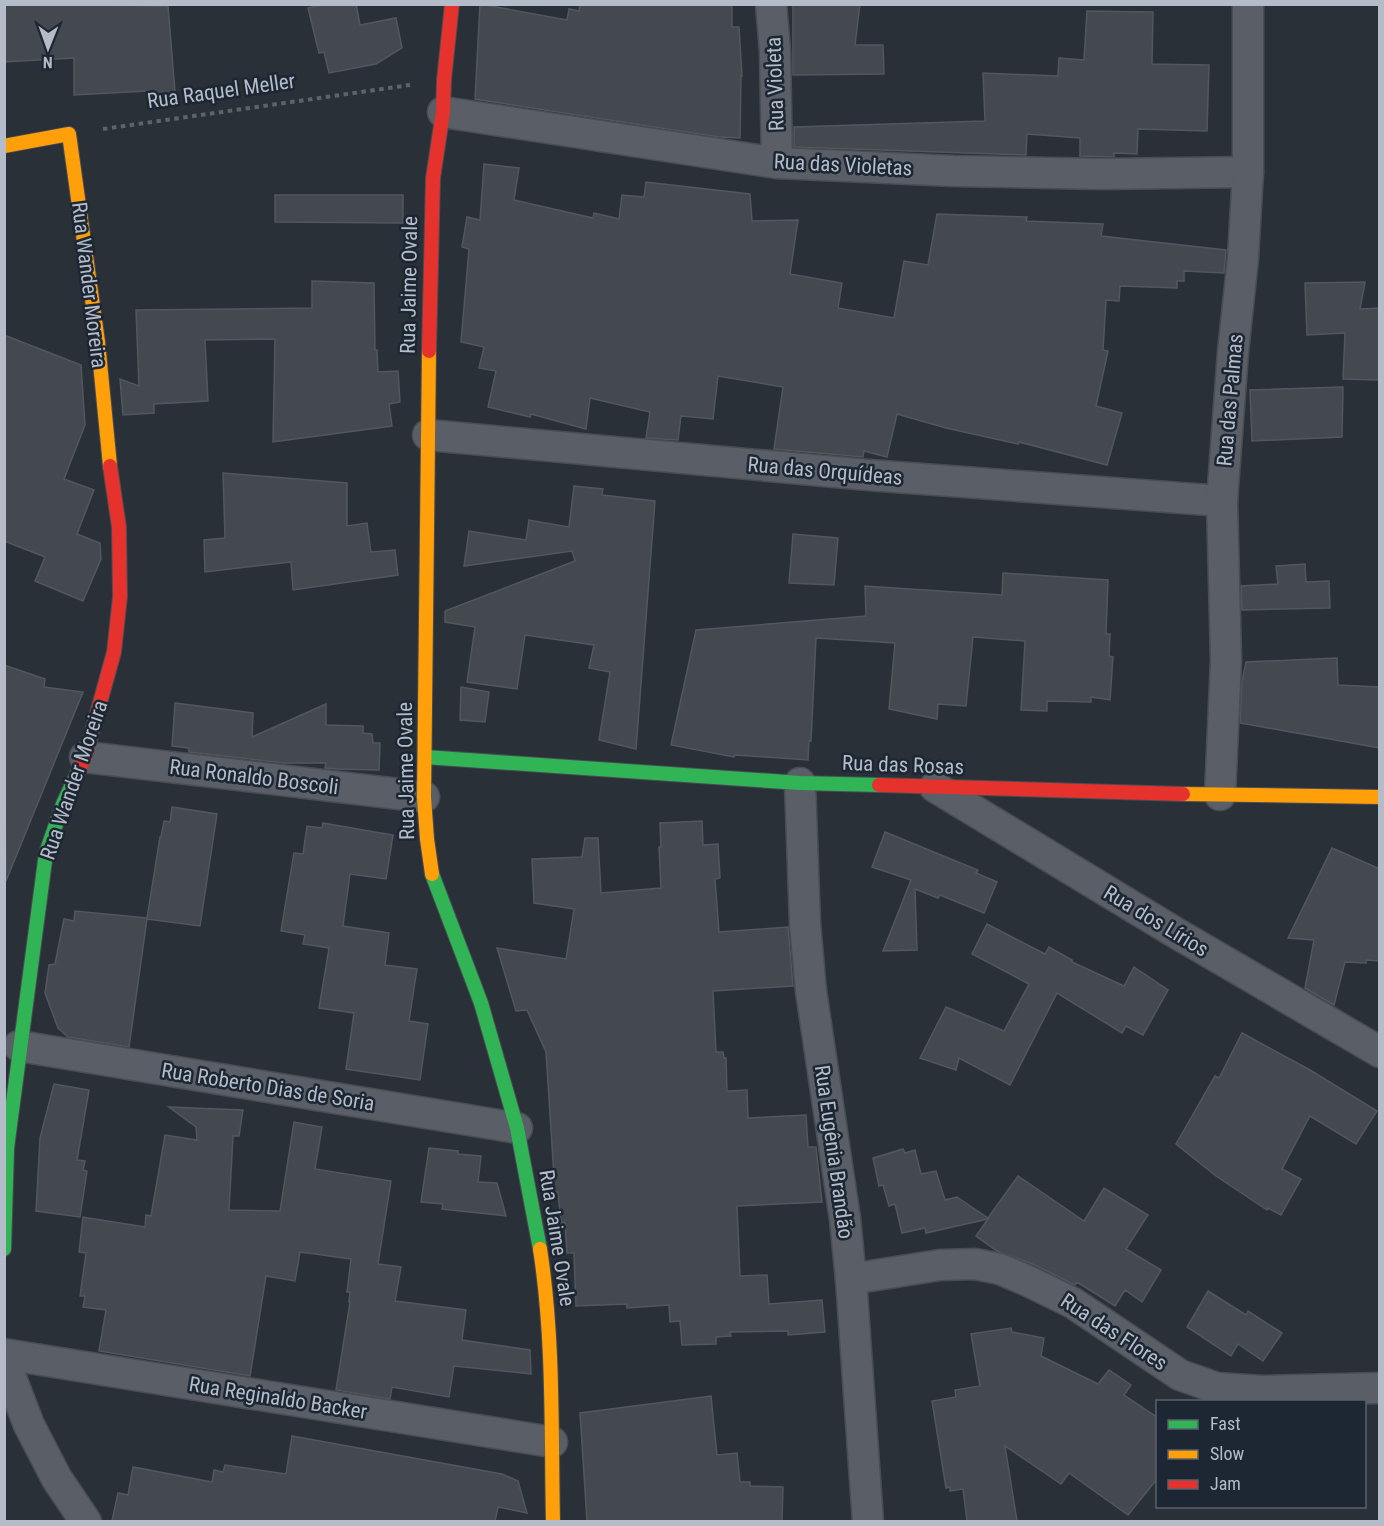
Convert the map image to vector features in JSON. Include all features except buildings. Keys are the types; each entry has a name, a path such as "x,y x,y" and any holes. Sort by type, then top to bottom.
{"street":[{"name":"Rua Jaime Ovale","path":"452,4 433,178 424,797 433,877 481,1003 517,1128 535,1215 546,1288 553,1521"},
{"name":"Rua Violeta","path":"771,4 775,51 777,163"},
{"name":"Rua das Palmas","path":"1220,795 1226,660 1222,501 1233,352 1244,258 1248,172 1248,4"},
{"name":"Rua das Violetas","path":"442,112 777,163 954,171 1102,174 1248,172"},
{"path":"4,146 69,134"},
{"name":"Rua Wander Moreira","path":"4,1249 7,1148 46,853 63,804 85,757 114,652 120,597 119,527 107,450 98,342 69,134"},
{"name":"Rua das Orquídeas","path":"428,435 868,475 1222,501"},
{"name":"Rua Ronaldo Boscoli","path":"85,757 424,797"},
{"name":"Rua das Rosas","path":"425,757 800,783 1220,795 1380,797"},
{"name":"Rua Eugênia Brandão","path":"800,783 805,924 811,991 852,1279 868,1521"},
{"name":"Rua dos Lírios","path":"935,787 1166,927 1380,1052"},
{"name":"Rua Roberto Dias de Soria","path":"19,1046 517,1128"},
{"name":"Rua das Flores","path":"852,1279 940,1265 975,1264 1009,1273 1073,1303 1180,1375 1217,1388 1262,1391 1380,1388"},
{"name":"Rua Reginaldo Backer","path":"4,1354 552,1442"},
{"path":"4,1360 29,1425 57,1479 86,1521"}],"path":[{"name":"Rua Raquel Meller","path":"69,134 444,80"}],"traffic: fast":[{"path":"425,757 800,783 879,785"},
{"path":"4,1249 7,1148 46,853 63,804 77,774"},
{"path":"432,874 481,1003 517,1128 540,1249"}],"traffic: slow":[{"path":"4,146 69,134 98,342 110,466"},
{"path":"429,351 424,797 432,874"},
{"path":"1183,794 1380,797"},
{"path":"540,1249 550,1351 553,1522"}],"traffic: jam":[{"path":"429,351 433,178 443,112 452,4"},
{"path":"77,774 85,757 114,652 120,597 119,527 110,466"},
{"path":"879,785 1183,794"}]}
